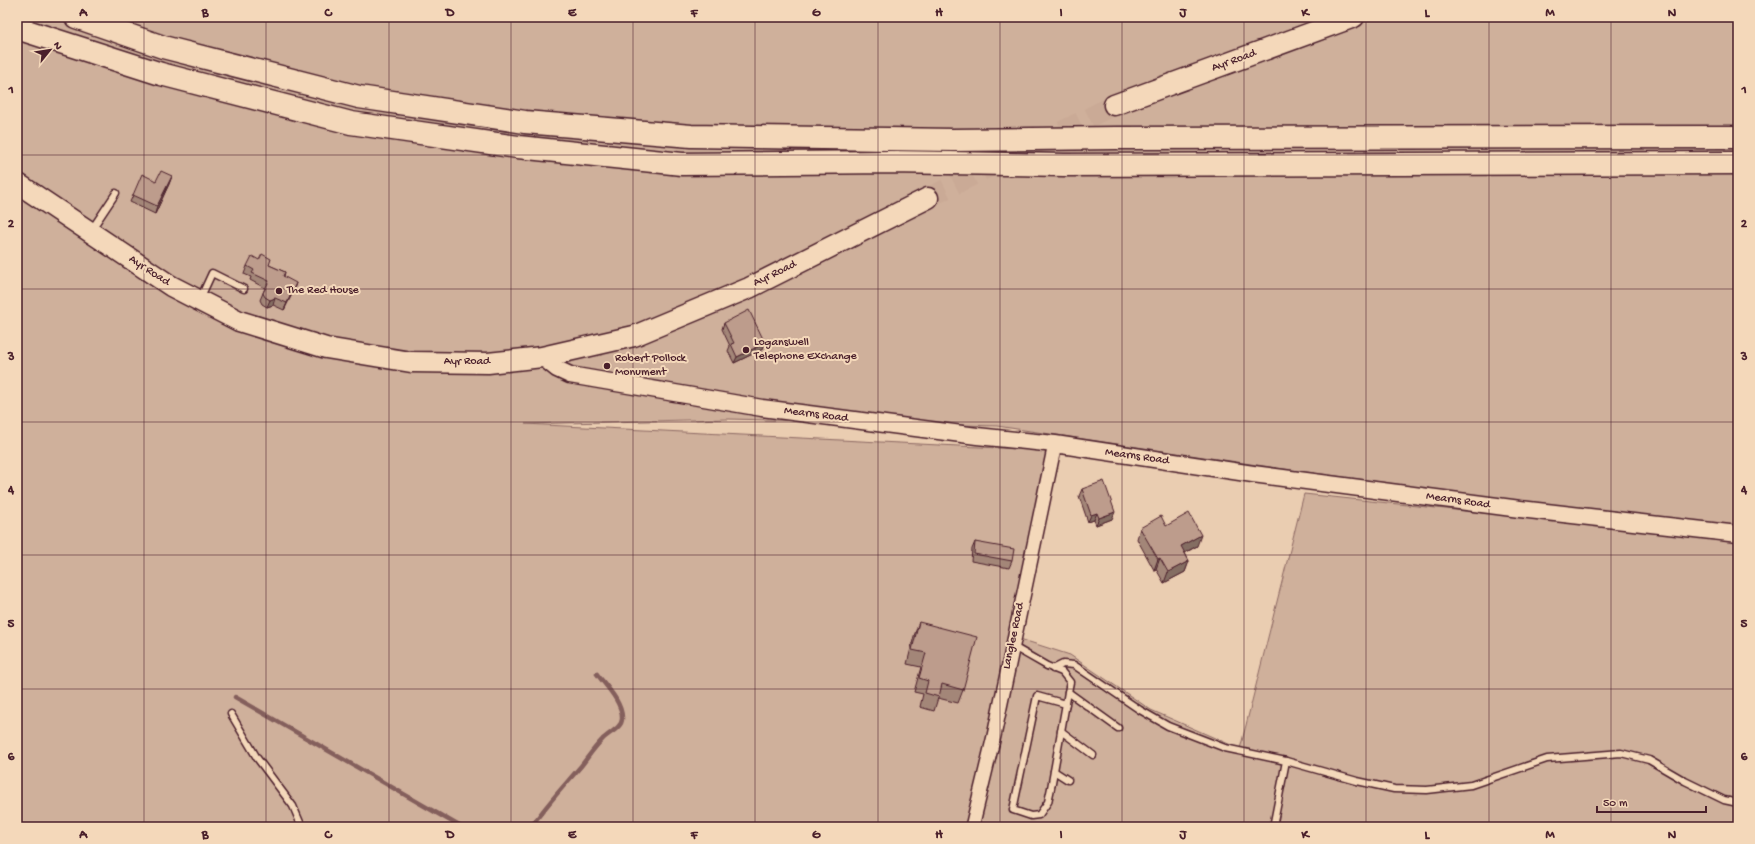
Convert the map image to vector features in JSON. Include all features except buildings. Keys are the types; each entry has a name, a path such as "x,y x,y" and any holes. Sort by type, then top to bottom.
{"highway":[{"path":"76,17 163,47 359,97 525,122 691,136 953,140 1124,138 1738,137"},
{"path":"17,28 161,74 351,122 518,147 682,164 891,162 1064,166 1738,163"}],"main road":[{"name":"Ayr Road","path":"1114,105 1354,17"},
{"name":"Ayr Road","path":"17,182 171,286 240,320 326,348 411,362 488,363 542,357 634,336 748,288 928,198"}],"street":[{"name":"Mearns Road","path":"542,357 558,369 570,375 762,408 977,436 1055,444 1253,474 1512,508 1738,534"},
{"name":"Langlee Road","path":"972,827 994,736 1055,444"}],"lane":[{"path":"90,232 116,193"},
{"path":"200,301 212,273 244,290"},
{"path":"1012,646 1053,669 1062,672 1070,682 1054,771 1048,802 1039,815 1031,816 1013,810 1037,696 1066,704"},
{"path":"1053,669 1063,664 1074,665 1140,710 1168,726 1225,748 1286,761 1357,781 1387,787 1427,790 1471,785 1547,759 1621,753 1649,760 1685,781 1724,800 1738,804"},
{"path":"1068,692 1118,728"},
{"path":"231,714 257,758 293,806 302,827"},
{"path":"1061,731 1093,755"},
{"path":"1273,827 1286,761"},
{"path":"1054,771 1068,780"}],"shaded area":[{"path":"17,17 1738,17 1738,527 1551,505 1277,468 997,426 729,419 525,424 1057,451 1020,639 1070,655 1151,710 1240,749 1304,494 1719,538 1738,542 1738,827 17,827"}],"waterway":[{"path":"531,827 596,746 620,725 622,719 620,707 609,689 597,674"},
{"path":"235,697 461,827"}],"tunnel":[{"path":"928,198 1114,105"}],"place":[{"name":"The Red House","path":"279,291"},
{"name":"Loganswell Telephone Exchange","path":"746,350"},
{"name":"Robert Pollock Monument","path":"607,366"}]}
